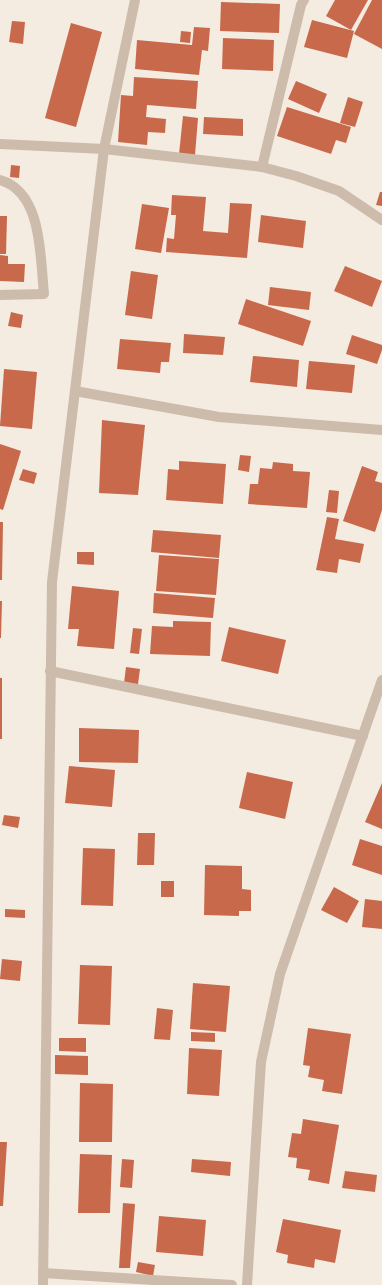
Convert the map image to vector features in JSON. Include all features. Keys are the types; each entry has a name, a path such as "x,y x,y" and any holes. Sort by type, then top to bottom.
{"street":[{"path":"43,1285 52,582 104,149 135,0"},
{"path":"262,167 304,0"},
{"path":"0,144 104,149 262,167 296,176 339,191 382,220"},
{"path":"0,180 13,185 25,198 37,225 44,294 0,295"},
{"path":"75,391 219,417 382,430"},
{"path":"50,671 362,736"},
{"path":"247,1285 262,1054 280,974 382,680"},
{"path":"43,1273 232,1285"}],"building":[{"path":"335,0 368,0 351,30 326,16"},
{"path":"372,0 382,0 382,49 354,34"},
{"path":"221,2 280,4 279,33 220,31"},
{"path":"312,20 354,31 347,58 304,47"},
{"path":"12,21 25,22 23,44 9,42"},
{"path":"71,23 102,32 76,127 45,118"},
{"path":"194,27 210,28 208,51 202,50 199,75 135,69 137,40 192,45"},
{"path":"181,31 191,32 190,43 180,42"},
{"path":"223,38 274,40 273,71 222,69"},
{"path":"134,77 198,81 196,109 147,105 146,117 166,119 165,133 148,132 147,145 118,142 121,95 133,96"},
{"path":"296,81 327,94 319,113 288,99"},
{"path":"348,97 363,102 355,127 340,123"},
{"path":"287,107 351,127 346,143 336,140 331,154 277,136"},
{"path":"183,116 198,118 195,155 179,154"},
{"path":"204,117 243,119 243,136 203,134"},
{"path":"11,165 20,166 19,178 10,177"},
{"path":"380,192 382,192 382,206 376,205"},
{"path":"172,195 206,197 203,231 228,233 230,203 252,204 247,258 166,252 167,238 174,239 176,215 171,215"},
{"path":"142,204 169,208 161,253 135,249"},
{"path":"261,215 306,221 303,248 258,242"},
{"path":"0,216 7,216 6,254 0,254"},
{"path":"0,255 8,256 8,264 25,264 24,282 0,281"},
{"path":"345,266 382,281 372,307 334,291"},
{"path":"131,271 158,275 152,319 125,315"},
{"path":"270,287 311,292 309,310 268,305"},
{"path":"246,299 311,321 303,346 238,324"},
{"path":"11,312 23,315 21,328 8,326"},
{"path":"184,334 225,337 223,355 183,353"},
{"path":"352,335 382,345 382,350 377,364 346,354"},
{"path":"120,339 171,343 169,362 161,362 160,373 117,369"},
{"path":"253,356 299,360 297,387 250,382"},
{"path":"309,361 355,365 352,393 306,389"},
{"path":"4,369 37,372 32,429 0,426"},
{"path":"102,420 145,425 138,495 99,493"},
{"path":"0,444 21,451 3,510 0,509"},
{"path":"240,455 251,456 249,472 238,470"},
{"path":"179,461 226,464 223,504 166,500 168,469 179,470"},
{"path":"273,462 293,464 293,471 310,472 307,508 248,504 250,484 258,484 260,468 272,469"},
{"path":"362,466 378,472 375,481 382,483 382,510 375,532 343,521"},
{"path":"23,469 37,473 34,484 19,480"},
{"path":"329,490 339,491 337,513 326,512"},
{"path":"327,517 339,519 335,539 364,544 360,563 339,559 337,573 316,570"},
{"path":"0,522 3,522 2,580 0,580"},
{"path":"153,530 221,535 219,558 151,552"},
{"path":"77,552 94,552 94,565 77,564"},
{"path":"159,555 219,559 216,595 156,591"},
{"path":"72,586 119,591 114,649 77,646 79,629 68,629"},
{"path":"154,593 215,598 213,618 153,613"},
{"path":"0,601 2,601 1,638 0,638"},
{"path":"173,621 211,622 210,656 150,654 152,626 173,627"},
{"path":"229,627 286,640 278,674 221,661"},
{"path":"133,628 142,629 139,654 130,653"},
{"path":"126,667 140,669 138,684 124,683"},
{"path":"0,678 2,678 2,739 0,739"},
{"path":"79,728 139,730 138,763 79,762"},
{"path":"69,766 115,770 112,807 65,803"},
{"path":"247,772 293,782 285,819 239,808"},
{"path":"382,783 382,829 365,822"},
{"path":"4,815 20,817 18,828 2,825"},
{"path":"138,833 155,833 154,865 137,865"},
{"path":"360,839 382,846 382,875 352,865"},
{"path":"83,848 115,849 113,906 81,905"},
{"path":"205,865 242,866 242,889 251,890 251,911 239,911 239,916 204,915"},
{"path":"161,881 174,881 174,897 161,897"},
{"path":"334,887 359,901 347,923 321,910"},
{"path":"365,899 382,901 382,929 362,927"},
{"path":"5,909 25,910 25,918 5,917"},
{"path":"2,959 22,961 20,981 0,979"},
{"path":"80,965 112,966 110,1025 78,1024"},
{"path":"193,983 230,986 226,1032 190,1029"},
{"path":"157,1008 173,1010 170,1040 154,1039"},
{"path":"308,1028 351,1034 342,1094 322,1091 324,1080 308,1077 310,1066 303,1065"},
{"path":"191,1032 215,1033 215,1042 191,1041"},
{"path":"59,1038 86,1038 86,1052 59,1051"},
{"path":"189,1048 222,1050 219,1096 187,1094"},
{"path":"55,1055 88,1056 88,1075 55,1074"},
{"path":"80,1083 113,1084 112,1142 79,1142"},
{"path":"303,1119 339,1125 329,1184 308,1180 310,1170 296,1168 297,1158 288,1157 292,1133 301,1134"},
{"path":"0,1142 7,1142 3,1206 0,1206"},
{"path":"80,1154 112,1155 110,1213 78,1213"},
{"path":"122,1159 134,1160 132,1188 120,1187"},
{"path":"192,1159 231,1162 230,1176 191,1172"},
{"path":"345,1171 377,1175 375,1192 342,1188"},
{"path":"123,1203 135,1204 130,1268 119,1268"},
{"path":"159,1216 206,1220 203,1256 156,1252"},
{"path":"283,1219 341,1230 335,1263 315,1259 314,1268 287,1263 288,1255 276,1252"},
{"path":"138,1262 155,1265 153,1276 136,1272"}]}
